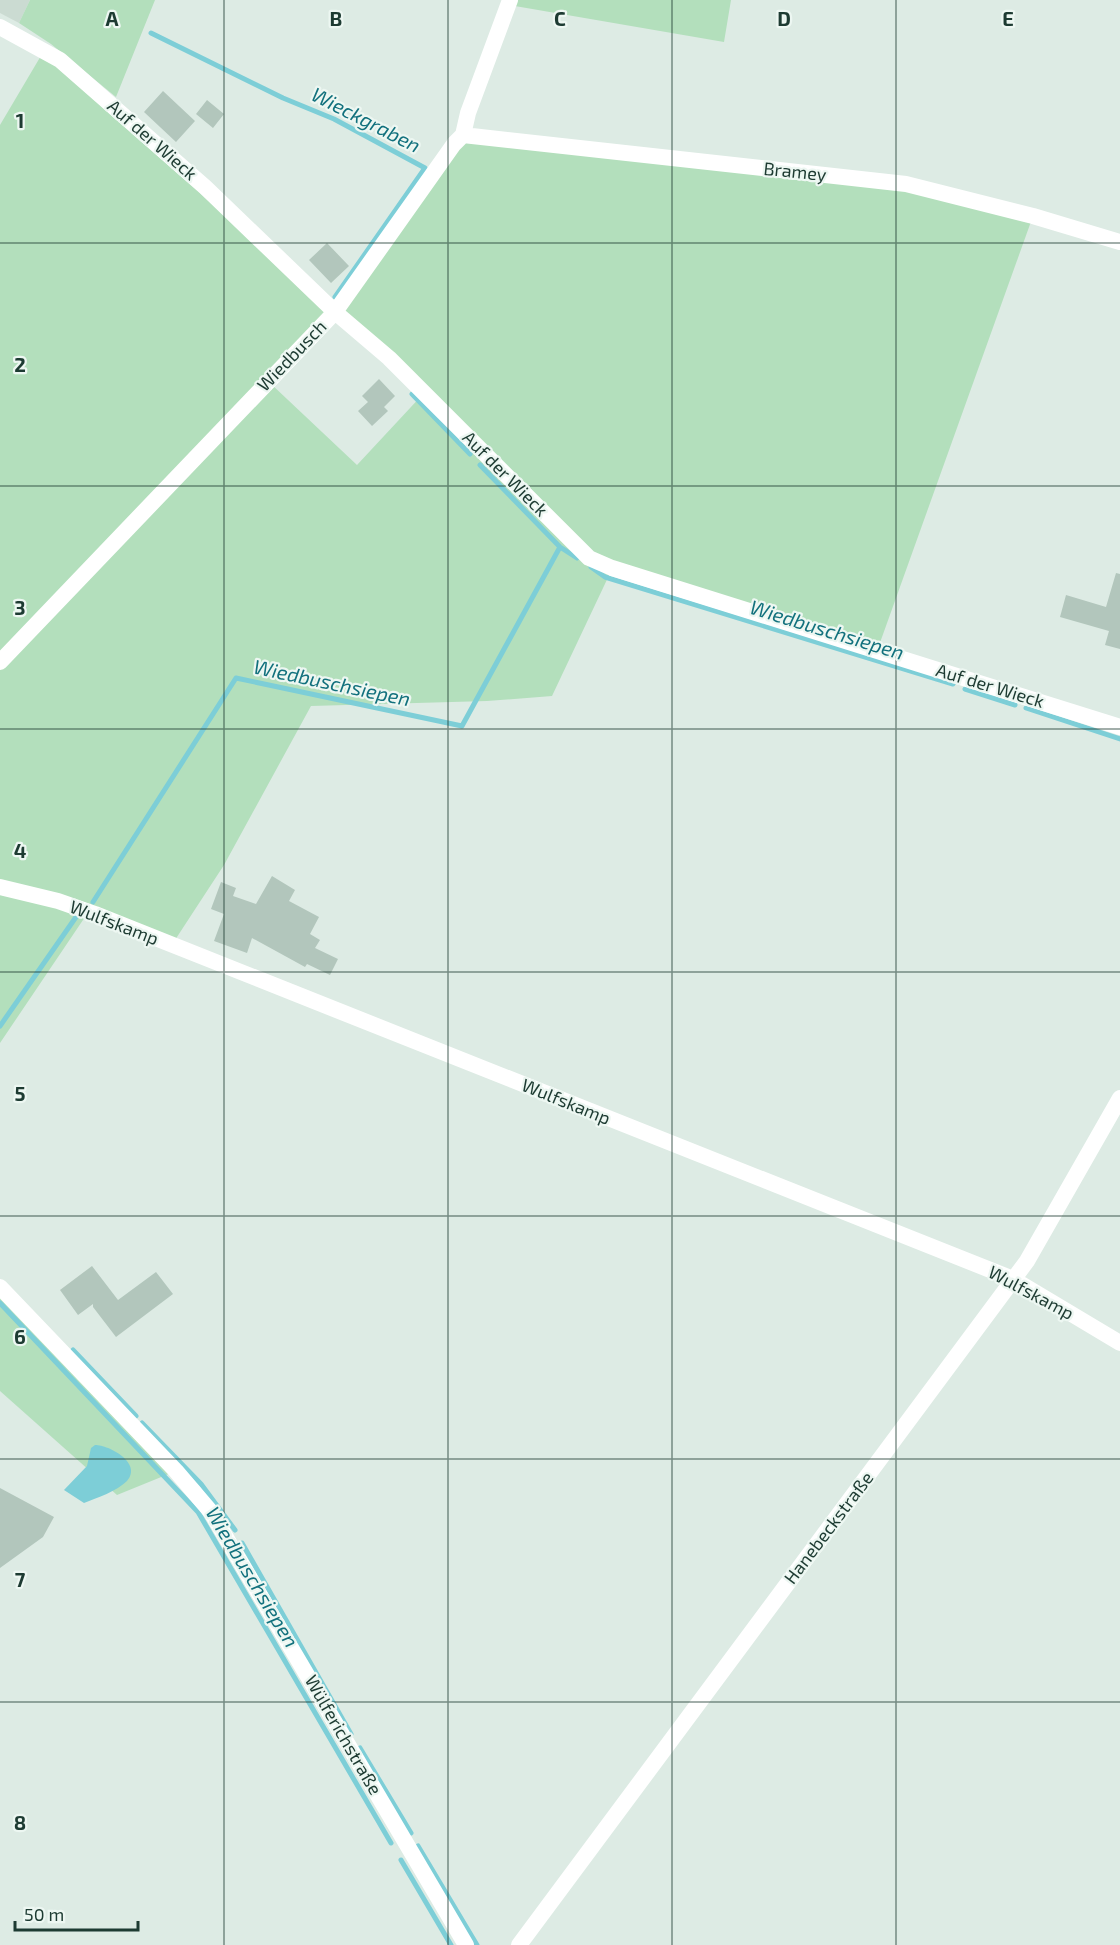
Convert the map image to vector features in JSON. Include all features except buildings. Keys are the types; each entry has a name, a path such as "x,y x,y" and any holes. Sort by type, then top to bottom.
{"street":[{"name":"Wiedbusch","path":"0,663 335,312 454,144 463,135 468,113 510,0"},
{"name":"Auf der Wieck","path":"0,27 60,60 205,187 335,312 389,358 589,558 612,568 1120,727"},
{"name":"Bramey","path":"463,135 906,184 1033,216 1120,242"},
{"name":"Wulfskamp","path":"0,887 58,901 95,914 1013,1279 1120,1343"},
{"name":"Hanebeckstraße","path":"519,1945 1027,1261 1120,1098"},
{"name":"Wülferichstraße","path":"0,1287 176,1471 211,1512 466,1945"}],"shaded area":[{"path":"0,0 30,0 19,23 0,13"}],"green space":[{"path":"30,0 155,0 116,97 51,44 19,23"},
{"path":"511,0 731,0 724,42 509,5"},
{"path":"42,54 335,312 463,135 906,184 1033,216 877,651 612,569 552,696 487,701 311,706 224,865 175,940 85,917 0,1043 0,125","holes":["335,312 424,393 357,465 270,383"]},
{"path":"0,1287 176,1471 117,1495 0,1391"}],"water":[{"path":"95,1445 108,1448 122,1456 131,1468 131,1474 127,1481 118,1488 84,1503 64,1490 87,1466 91,1448"}],"waterway":[{"name":"Wieckgraben","path":"151,33 283,98 334,119 425,168 335,297"},
{"name":"Wieckgraben","path":"412,394 470,454"},
{"name":"Wieckgraben","path":"480,465 560,547 577,558"},
{"name":"Wiedbuschsiepen","path":"93,902 236,678 462,726 560,547"},
{"name":"Wiedbuschsiepen","path":"591,567 605,577 953,684"},
{"name":"Wiedbuschsiepen","path":"965,689 1015,705"},
{"name":"Wiedbuschsiepen","path":"1026,708 1120,739"},
{"name":"Wiedbuschsiepen","path":"0,1026 76,917"},
{"name":"Wiedbuschsiepen","path":"0,1303 198,1512 391,1843"},
{"path":"73,1350 136,1416"},
{"path":"142,1423 201,1484 235,1530"},
{"path":"242,1543 351,1734"},
{"path":"360,1748 411,1833"},
{"path":"418,1846 477,1945"},
{"name":"Wiedbuschsiepen","path":"401,1860 451,1945"}]}
